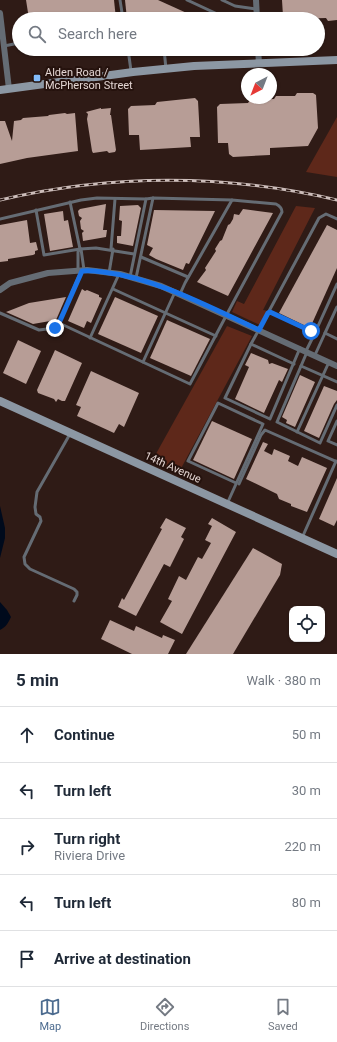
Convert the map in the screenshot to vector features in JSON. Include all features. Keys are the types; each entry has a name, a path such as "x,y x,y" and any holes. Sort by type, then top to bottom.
{"main road":[{"path":"0,90 132,72 194,66 259,62 337,60"},
{"name":"14th Avenue","path":"0,401 337,554"}],"street":[{"path":"256,0 256,12"},
{"path":"0,14 9,89"},
{"path":"259,56 259,62"},
{"path":"1,287 48,273 81,271 120,274 161,286 337,366"}],"lane":[{"path":"120,0 122,12"},
{"path":"187,0 213,12"},
{"path":"222,0 235,6 256,9"},
{"path":"4,46 12,44"},
{"path":"129,56 132,72"},
{"path":"165,56 166,69"},
{"path":"0,219 70,202 97,198 232,200 276,204 282,209 282,212 190,384 59,323"},
{"path":"133,278 141,257 153,198"},
{"path":"109,273 115,199"},
{"path":"133,278 134,254 146,199"},
{"path":"142,362 165,312 188,277 232,200"},
{"path":"0,313 39,330 55,328 59,323 81,271 80,249 70,202"},
{"path":"36,210 44,255 96,248 112,249 134,254"},
{"path":"337,219 326,214 319,218 251,344 225,398 270,419 294,364 314,335 337,284"},
{"path":"80,249 78,252 81,271"},
{"path":"141,257 188,277"},
{"path":"90,338 120,274"},
{"path":"113,289 216,336"},
{"path":"315,355 337,307"},
{"path":"268,313 270,312 311,331 314,335"},
{"path":"325,334 337,339"},
{"path":"251,344 294,364"},
{"path":"304,350 301,366 277,422 320,443 337,404"},
{"path":"297,432 329,362"},
{"path":"301,366 337,382"},
{"path":"218,403 263,424 238,484 188,461 218,403"},
{"path":"337,421 328,441 337,445"},
{"path":"226,504 238,484 261,435 265,430 337,462 302,538"},
{"path":"70,433 38,492 35,506 36,514 40,517 41,521 24,557 25,564 30,569 74,589 77,592 77,595 74,601"}],"shaded area":[{"path":"337,117 337,177 306,172"},
{"path":"296,206 315,208 263,310 268,311 260,325 232,312 237,301 244,304"},
{"path":"227,326 252,336 178,474 152,461"}],"water":[{"path":"0,506 5,528 5,538 0,558"},
{"path":"0,602 11,617 7,625 0,630"}],"building":[{"path":"26,0 114,0 115,12 28,12"},
{"path":"125,0 158,0 185,12 126,12"},
{"path":"282,0 337,0 337,20 328,21 325,18 325,12 283,12"},
{"path":"297,93 313,93 316,95 318,128 308,146 270,148 270,155 233,157 229,154 228,143 218,143 217,107 220,104 277,104 277,96 295,96"},
{"path":"195,98 198,101 200,137 190,137 191,147 140,150 139,135 129,135 128,109 131,106 155,105 157,102"},
{"path":"101,108 111,108 110,115 116,150 115,152 109,153 107,151 93,153 92,151 87,119 88,114 86,112"},
{"path":"75,113 78,151 27,158 0,164 0,121 5,121 12,141 14,121 21,120 23,118"},
{"path":"106,204 103,230 107,230 106,237 83,241 82,233 84,231 81,229 80,221 82,218 79,216 78,211 80,209"},
{"path":"138,205 141,208 133,246 117,243 117,236 121,236 122,221 119,220 120,206"},
{"path":"243,209 273,213 228,296 197,282 206,270 205,268 216,251 215,249 222,240 234,214 239,215"},
{"path":"154,210 215,211 189,264 186,263 183,270 149,255 153,248 147,245"},
{"path":"63,211 64,221 68,220 73,247 50,251 44,214"},
{"path":"27,220 30,243 36,242 38,250 35,251 35,254 33,255 8,259 8,261 0,262 0,225"},
{"path":"327,225 337,230 337,268 310,328 279,313"},
{"path":"82,289 99,295 99,297 102,298 91,323 87,321 84,328 68,321"},
{"path":"66,297 56,320 33,324 6,312 29,303"},
{"path":"115,297 158,316 141,353 98,334"},
{"path":"167,320 210,339 191,376 150,358"},
{"path":"18,340 41,351 26,384 3,373"},
{"path":"55,350 82,363 65,401 58,399 56,402 54,399 38,393 37,390"},
{"path":"251,353 268,360 269,364 272,363 288,369 282,382 279,380 264,413 235,399 249,367 245,365"},
{"path":"91,371 139,393 124,427 119,424 114,433 77,416 81,407 76,405"},
{"path":"300,375 315,382 295,427 286,423 287,420 282,417"},
{"path":"324,386 337,391 337,400 319,438 304,431"},
{"path":"212,421 252,439 234,479 193,460"},
{"path":"263,442 268,444 264,451 272,455 274,449 290,456 288,461 298,466 302,457 327,468 307,512 291,506 291,504 279,499 277,494 246,479"},
{"path":"337,478 337,520 334,526 319,519"},
{"path":"166,518 186,528 181,537 184,539 170,567 164,564 136,616 118,607 122,598 124,600 162,529 160,528"},
{"path":"212,518 236,532 182,634 160,622 172,601 168,599 179,576 186,580 198,557 202,559 211,543 205,540 212,526 208,524"},
{"path":"253,548 282,564 280,575 233,654 186,654"},
{"path":"110,620 134,631 136,626 162,638 163,635 175,640 168,654 132,654 101,639"}],"railway":[{"path":"0,200 42,191 84,185 168,180 253,185 295,191 337,200"}],"place":[{"name":"Alden Road / McPherson Street","path":"37,78"}],"route":[{"path":"55,328 59,323 82,271 87,270 120,274 161,286 259,330 270,312 311,331"}]}
